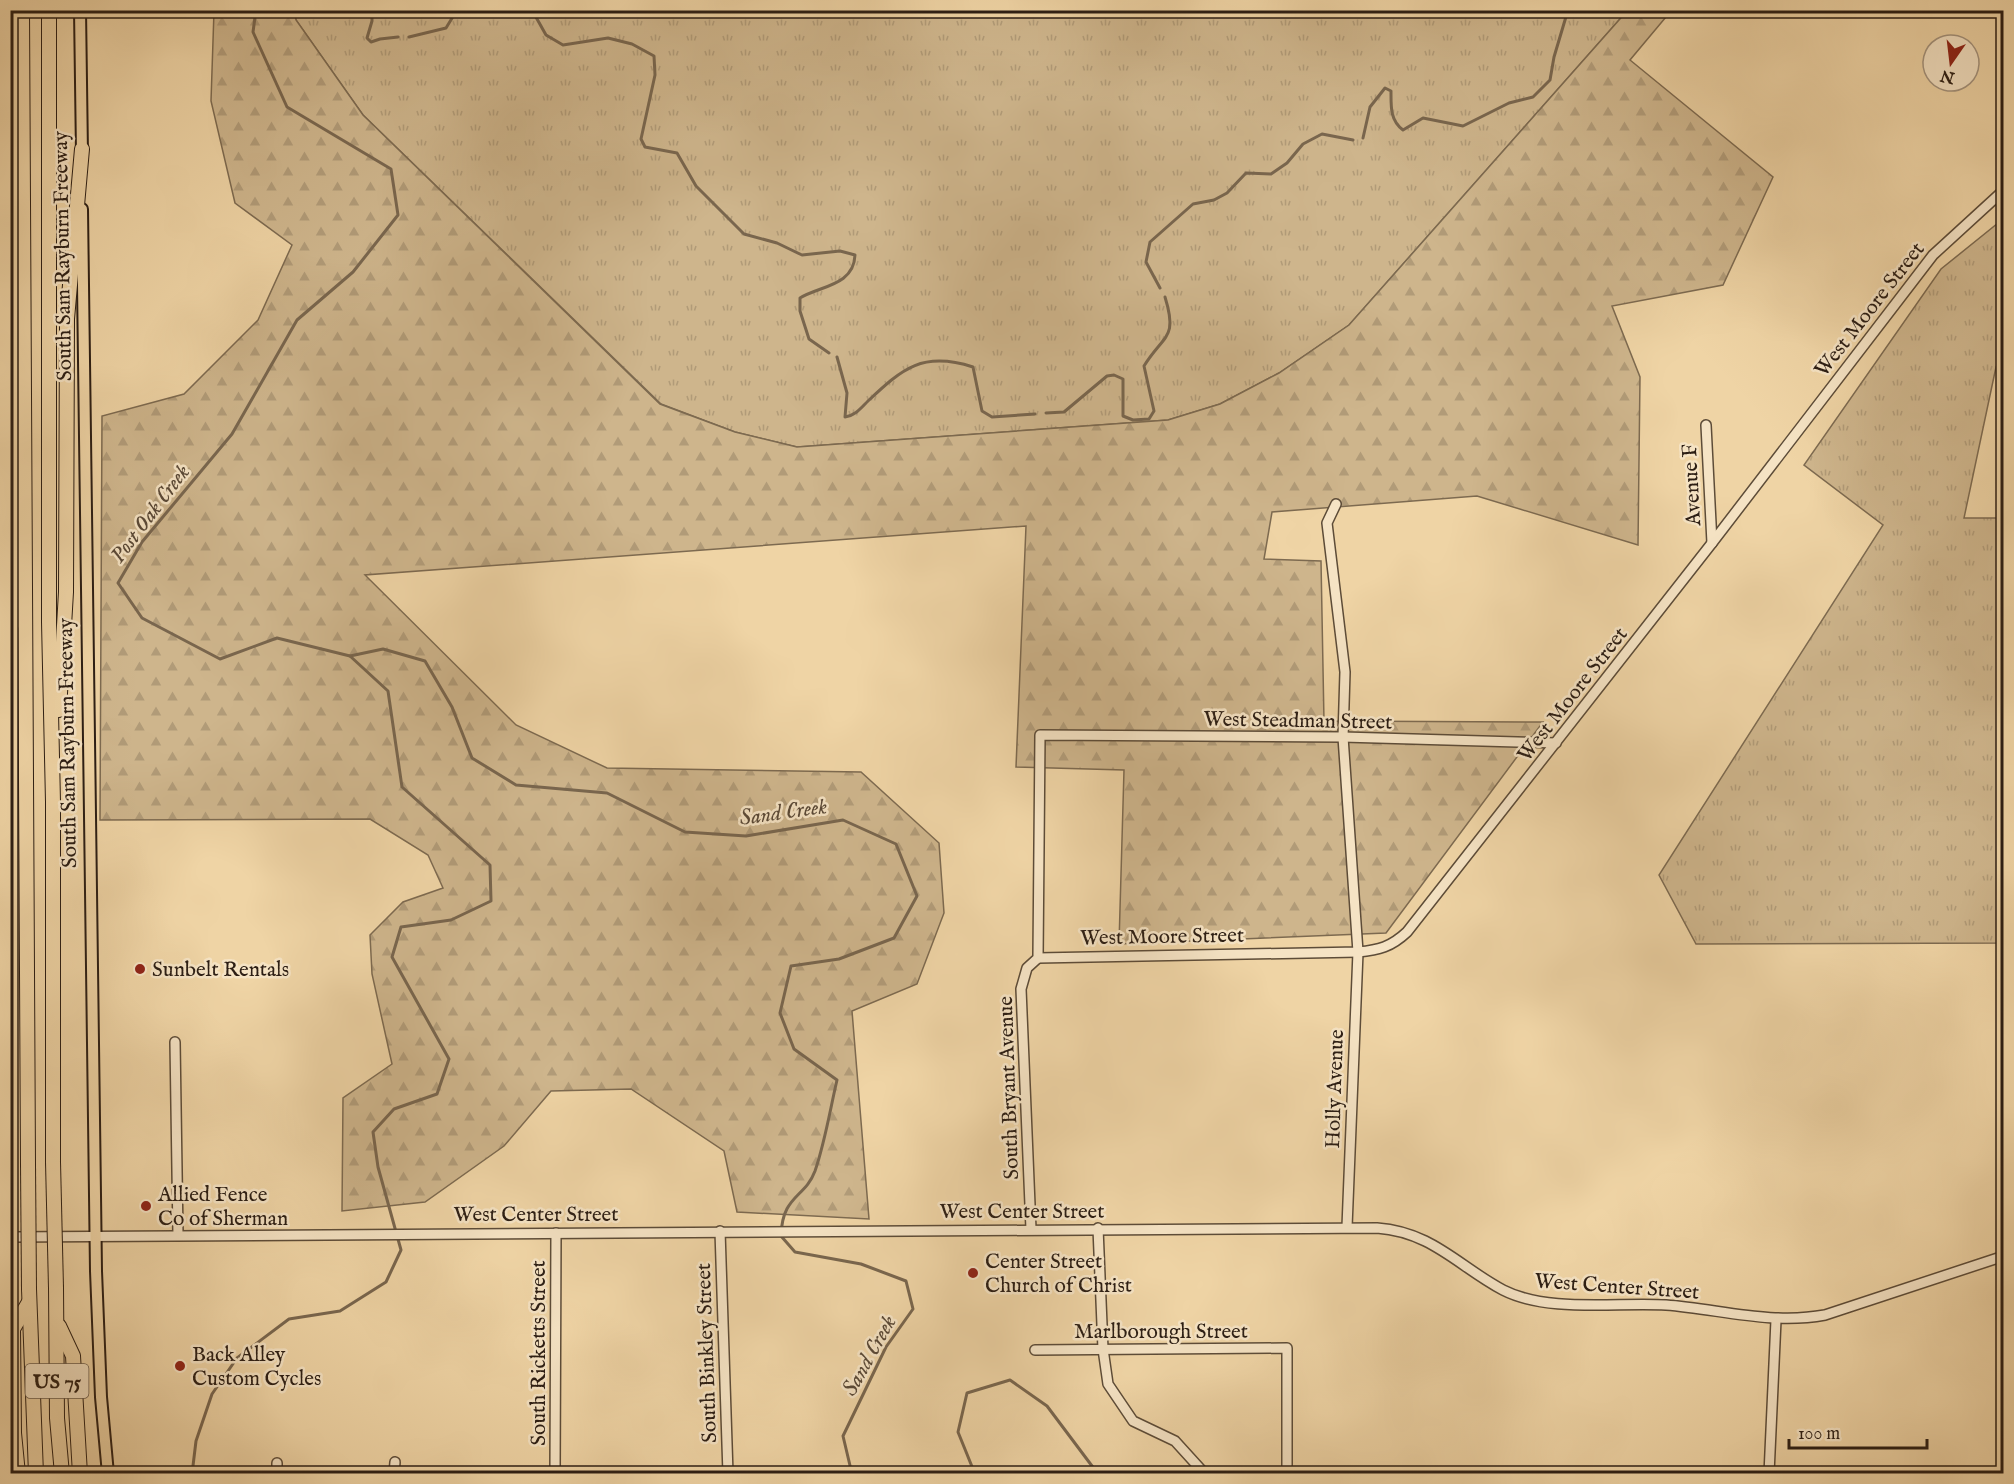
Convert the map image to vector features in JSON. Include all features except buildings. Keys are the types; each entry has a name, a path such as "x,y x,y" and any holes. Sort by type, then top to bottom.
{"highway":[{"name":"South Sam Rayburn Freeway","path":"22,10 27,1164 29,1296 36,1473"},
{"name":"South Sam Rayburn Freeway","path":"49,10 49,622 53,802 53,1162 57,1418 62,1473"},
{"path":"53,802 66,592 67,319 82,149"},
{"path":"10,557 24,710"},
{"path":"18,1473 14,1433 13,1329 29,1296"},
{"path":"56,1321 73,1356 80,1473"}],"main road":[{"name":"South Sam Rayburn Freeway","path":"80,10 88,773 101,1397 108,1473"}],"street":[{"name":"West Moore Street","path":"1038,958 1358,952 1383,949 1395,943 1407,932 1556,743 1933,255 2004,190"},
{"name":"Avenue F","path":"1706,425 1712,543"},
{"name":"Holly Avenue","path":"1336,504 1327,523 1345,672 1343,737 1358,952 1347,1227"},
{"name":"West Steadman Street","path":"1038,958 1040,735 1343,737 1556,743"},
{"name":"South Bryant Avenue","path":"1031,1229 1021,989 1027,968 1038,958"},
{"path":"175,1042 178,1235"},
{"name":"West Center Street","path":"10,1237 1098,1228 1347,1227 1398,1229 1427,1239 1503,1290 1532,1300 1563,1304 1667,1305 1776,1320 1799,1320 1824,1315 2004,1256"},
{"path":"1098,1228 1103,1349 1108,1384 1133,1421 1174,1441 1205,1473"},
{"name":"South Binkley Street","path":"720,1231 728,1473"},
{"name":"South Ricketts Street","path":"555,1473 556,1233"},
{"path":"1769,1473 1776,1320"},
{"name":"Marlborough Street","path":"1035,1350 1287,1348 1287,1473"},
{"path":"394,1473 395,1462"}],"green space":[{"path":"214,11 294,11 296,20 363,115 660,404 735,432 797,447 1168,420 1220,404 1279,373 1349,325 1627,11 1671,11 1630,60 1773,177 1723,285 1612,306 1640,377 1638,545 1477,496 1272,512 1264,559 1321,561 1324,721 1543,722 1386,933 1119,944 1124,770 1016,767 1026,526 365,575 516,725 607,768 861,772 939,843 944,913 917,984 852,1011 869,1219 737,1212 724,1151 631,1089 551,1091 504,1146 425,1202 342,1211 343,1098 392,1064 372,974 370,935 403,902 443,888 428,855 370,819 100,820 102,416 184,394 258,320 292,245 235,203 211,101"},
{"path":"294,11 1627,11 1349,325 1279,373 1220,404 1168,420 797,447 735,432 661,404 363,115 296,20"},
{"path":"2003,219 2003,352 1996,367 1964,518 2003,518 2003,943 1696,944 1659,875 1883,525 1804,465 1941,269"}],"waterway":[{"name":"Post Oak Creek","path":"192,1474 196,1441 212,1394 237,1358 289,1319 340,1311 386,1282 401,1250 378,1167 373,1132 394,1109 437,1094 449,1059 392,957 401,927 451,920 491,901 490,865 402,787 388,691 350,656 277,638 220,659 142,618 118,583 142,542 232,434 297,320 353,272 398,215 391,169 287,107 253,32 256,10"},
{"path":"372,10 372,21 367,38 371,42 398,37"},
{"path":"409,37 446,28 457,10"},
{"path":"532,10 546,35 563,45 608,38 632,44 654,56 655,75 641,139 645,147 677,153 696,186 744,234 777,243 802,255 840,251 855,255 849,273 842,279 800,298 800,311 809,339 829,353"},
{"path":"1363,138 1370,107 1385,88 1391,91 1393,117 1403,130 1423,118 1463,126 1509,103 1533,97 1550,80 1554,57 1568,10"},
{"path":"1160,288 1146,262 1150,242 1193,204 1214,200 1227,193 1246,173 1271,174 1287,163 1303,144 1322,134 1353,140"},
{"path":"1046,413 1064,412 1107,376 1114,375 1123,379 1123,416 1133,420 1149,419 1154,411 1144,366 1169,329 1169,311 1165,297"},
{"path":"837,357 847,393 845,417 858,411 903,372 927,362 940,361 973,367 982,411 992,417 1035,414"},
{"name":"Sand Creek","path":"350,656 383,649 425,661 452,707 472,758 516,785 607,793 685,832 746,836 843,820 896,844 917,896 894,938 839,959 791,966 780,1013 794,1049 837,1080 815,1171 806,1187 785,1212 781,1236 795,1252 861,1264 906,1281 913,1309 886,1347 843,1436 852,1474"},
{"name":"Sand Creek","path":"975,1474 958,1432 967,1393 1010,1380 1047,1406 1098,1474"}],"place":[{"name":"Sunbelt Rentals","path":"140,969"},
{"name":"Allied Fence Co of Sherman","path":"146,1206"},
{"name":"Center Street Church of Christ","path":"973,1273"},
{"name":"Back Alley Custom Cycles","path":"180,1366"}]}
